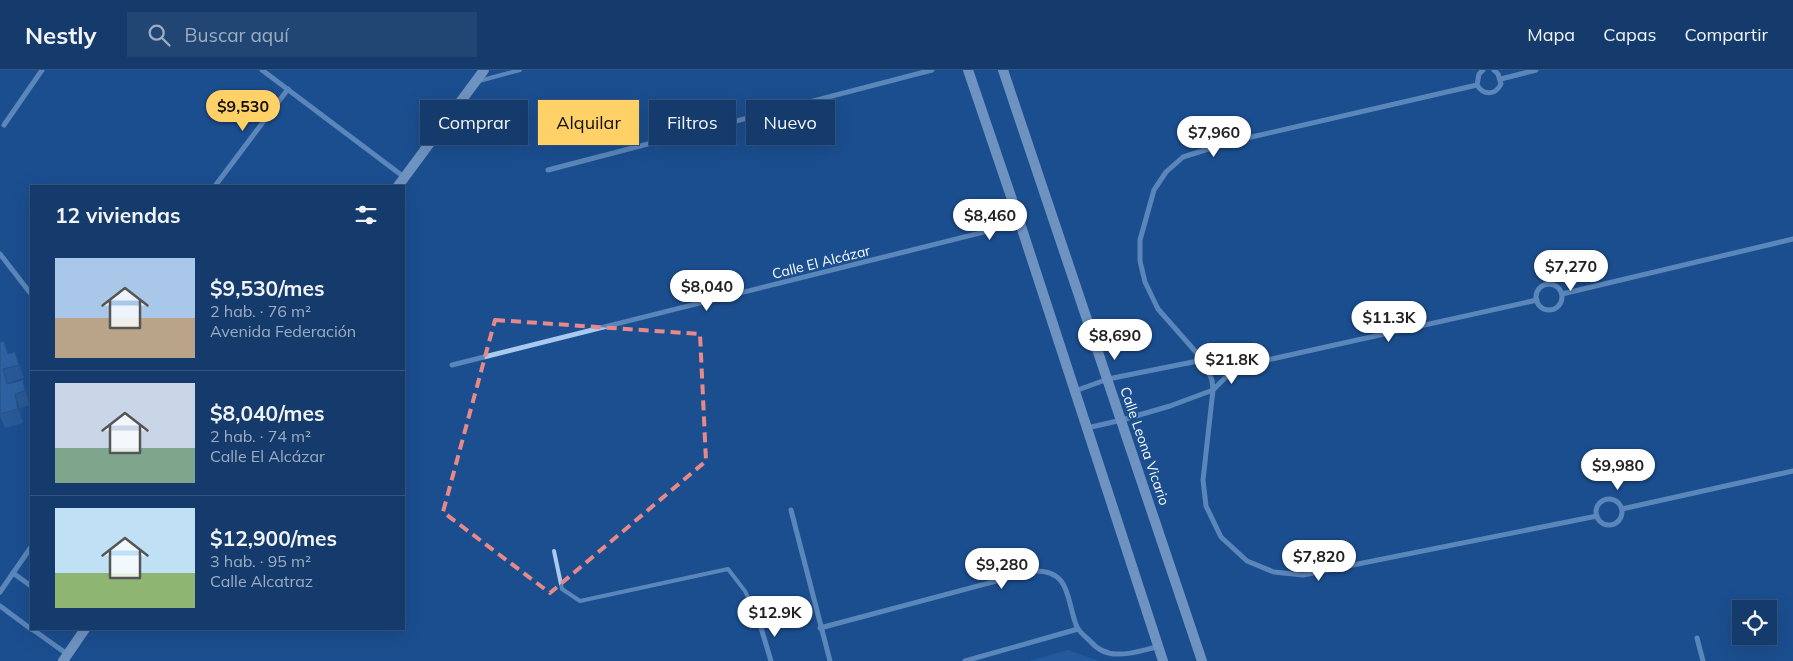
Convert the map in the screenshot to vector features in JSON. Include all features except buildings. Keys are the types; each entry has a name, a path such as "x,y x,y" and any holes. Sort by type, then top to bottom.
{"main road":[{"path":"399,185 484,70"},
{"path":"968,70 1163,661"},
{"name":"Calle Leona Vicario","path":"1003,70 1202,661"},
{"path":"65,658 84,630"}],"street":[{"path":"4,125 42,70"},
{"path":"262,70 404,177"},
{"path":"548,170 932,70"},
{"path":"1477,85 1479,74 1483,70"},
{"path":"1477,85 1484,93 1489,94 1498,89 1501,79 1494,70"},
{"path":"1501,79 1536,70"},
{"path":"1477,85 1230,142 1184,158 1166,172 1154,190 1140,240 1140,261 1145,282 1158,309 1203,360 1212,380 1213,390 1203,480 1206,506 1221,537 1247,561 1274,572 1303,575 1597,516"},
{"path":"215,185 288,89"},
{"name":"Calle El Alcázar","path":"452,365 1020,223"},
{"path":"1562,294 1793,239"},
{"path":"0,254 30,293"},
{"path":"1546,284 1556,286 1562,294 1560,304 1553,310 1543,308 1537,300 1538,290 1546,284"},
{"path":"1075,391 1108,380 1203,360 1236,367 1537,300"},
{"path":"1087,428 1170,406 1213,390 1236,367"},
{"path":"1622,509 1793,471"},
{"path":"1609,499 1615,500 1622,509 1620,521 1610,525 1599,521 1597,516 1598,504 1609,499"},
{"path":"791,510 830,661"},
{"path":"0,592 30,549"},
{"path":"820,628 1034,571 1044,571 1056,575 1065,585 1078,629 1095,646 1118,655 1158,647"},
{"path":"14,573 30,585"},
{"path":"0,606 30,628"},
{"path":"759,621 771,661"},
{"path":"966,661 1078,629"},
{"path":"32,630 65,658"},
{"path":"1697,638 1703,661"}],"lane":[{"path":"474,83 520,70"},
{"path":"554,551 562,589 580,601 728,569 745,590 759,621"}],"highlighted area":[{"path":"495,320 700,334 706,461 550,593 443,512"}],"shaded area":[{"path":"1068,650 1099,661 1029,661"}]}
